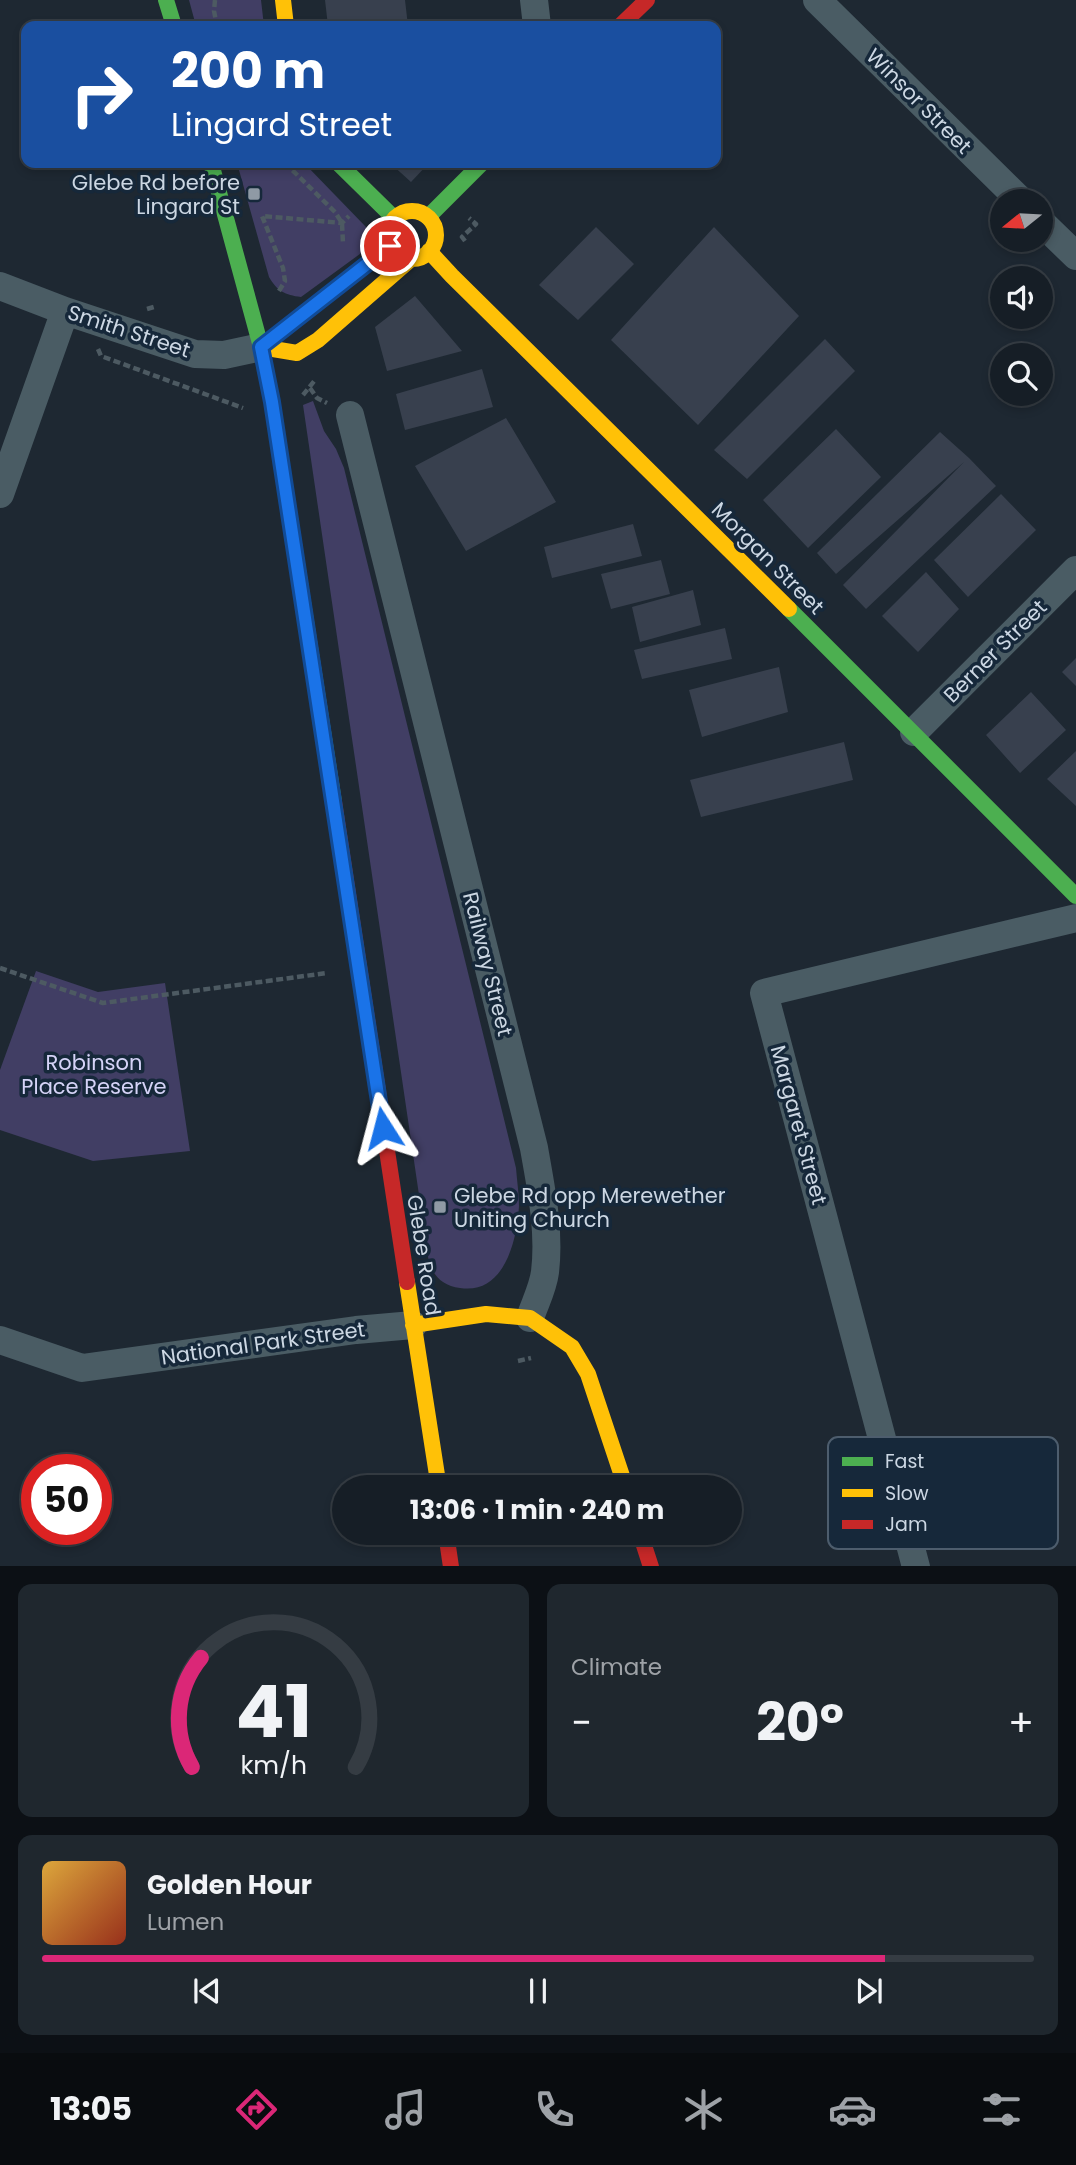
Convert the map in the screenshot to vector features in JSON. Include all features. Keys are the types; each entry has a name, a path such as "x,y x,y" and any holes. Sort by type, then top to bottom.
{"street":[{"path":"166,0 172,21"},
{"path":"283,0 285,21"},
{"path":"534,0 536,21"},
{"path":"625,21 647,0"},
{"name":"Winsor Street","path":"817,0 1009,189"},
{"name":"Glebe Road","path":"212,168 261,347 272,402 437,1475"},
{"path":"343,168 394,218"},
{"path":"428,217 477,168"},
{"path":"412,211 428,217 436,232 434,244 429,251 419,258 411,259 398,255 390,246 388,229 394,218 412,211"},
{"path":"1054,235 1076,256"},
{"path":"261,347 390,246"},
{"name":"Morgan Street","path":"429,251 915,732 1076,896"},
{"path":"261,347 297,353 318,340 411,259"},
{"name":"Smith Street","path":"0,286 65,311 195,354 224,355 261,347"},
{"path":"0,494 65,311"},
{"name":"Railway Street","path":"349,415 534,1147 546,1226 546,1250 545,1273 530,1318"},
{"name":"Berner Street","path":"915,732 1076,570"},
{"name":"Margaret Street","path":"882,1437 764,993 1076,918"},
{"name":"National Park Street","path":"0,1339 82,1368 486,1314 530,1318"},
{"path":"530,1318 572,1347 581,1360 622,1475"},
{"path":"448,1545 451,1566"},
{"path":"644,1545 651,1566"},
{"name":"Margaret Street","path":"911,1549 916,1566"}],"path":[{"path":"215,0 216,21"},
{"path":"290,168 335,212 342,223 344,248"},
{"path":"279,292 285,281 283,268 262,216 342,223"},
{"path":"469,217 476,224 462,237 470,245"},
{"path":"101,356 240,409"},
{"path":"0,968 103,1003 327,973"},
{"path":"518,1361 530,1358"}],"green space":[{"path":"189,0 261,0 263,21 195,21"},
{"path":"238,168 309,168 366,227 369,242 364,251 301,297 282,292 269,277"},
{"path":"313,401 324,431 344,468 516,1168 519,1206 511,1249 497,1274 488,1283 475,1288 454,1287 445,1283 437,1277 429,1263 303,405"},
{"name":"Robinson Place Reserve","path":"36,971 98,992 165,983 190,1151 93,1161 0,1130 0,1070"}],"building":[{"path":"325,0 405,0 407,21 327,21"},
{"path":"396,168 424,168 411,182"},
{"path":"596,227 634,264 578,320 539,285"},
{"path":"714,227 799,316 698,425 611,340"},
{"path":"415,296 462,351 387,371 375,327"},
{"path":"825,339 855,371 747,479 714,450"},
{"path":"482,369 493,407 405,430 396,394"},
{"path":"506,418 556,502 466,551 415,466"},
{"path":"836,429 881,477 808,548 763,500"},
{"path":"940,432 996,486 866,609 843,585 964,462 836,574 817,553"},
{"path":"1001,494 1036,530 968,597 934,560"},
{"path":"633,524 642,556 552,578 544,547"},
{"path":"661,560 670,594 611,609 601,574"},
{"path":"926,572 959,609 918,652 882,616"},
{"path":"693,590 701,625 640,642 632,607"},
{"path":"725,628 732,659 642,679 634,650"},
{"path":"1076,658 1076,686 1062,672"},
{"path":"779,667 788,712 702,737 689,690"},
{"path":"1031,692 1066,730 1020,773 986,735"},
{"path":"844,742 853,780 701,817 690,780"},
{"path":"1076,751 1076,806 1047,779"}],"traffic: fast":[{"path":"166,0 172,21"},
{"path":"212,168 261,347 272,402 334,802"},
{"path":"343,168 394,218"},
{"path":"428,217 477,168"},
{"path":"789,609 1076,896"}],"traffic: slow":[{"path":"283,0 285,21"},
{"path":"412,211 429,218 436,235 429,252 412,259 395,252 388,235 395,218 412,211"},
{"path":"429,251 789,609"},
{"path":"261,347 297,353 318,340 411,259"},
{"path":"407,1282 437,1475"},
{"path":"413,1325 486,1314 530,1318 572,1347 588,1374 622,1475"}],"traffic: jam":[{"path":"625,21 647,0"},
{"path":"261,347 367,264"},
{"path":"334,802 407,1282"},
{"path":"448,1545 451,1566"},
{"path":"644,1545 651,1566"}],"place":[{"name":"Glebe Rd before Lingard St","path":"254,194"},
{"name":"Glebe Rd opp Merewether Uniting Church","path":"440,1207"}],"route":[{"path":"383,1128 272,402 261,347 390,246"}]}
